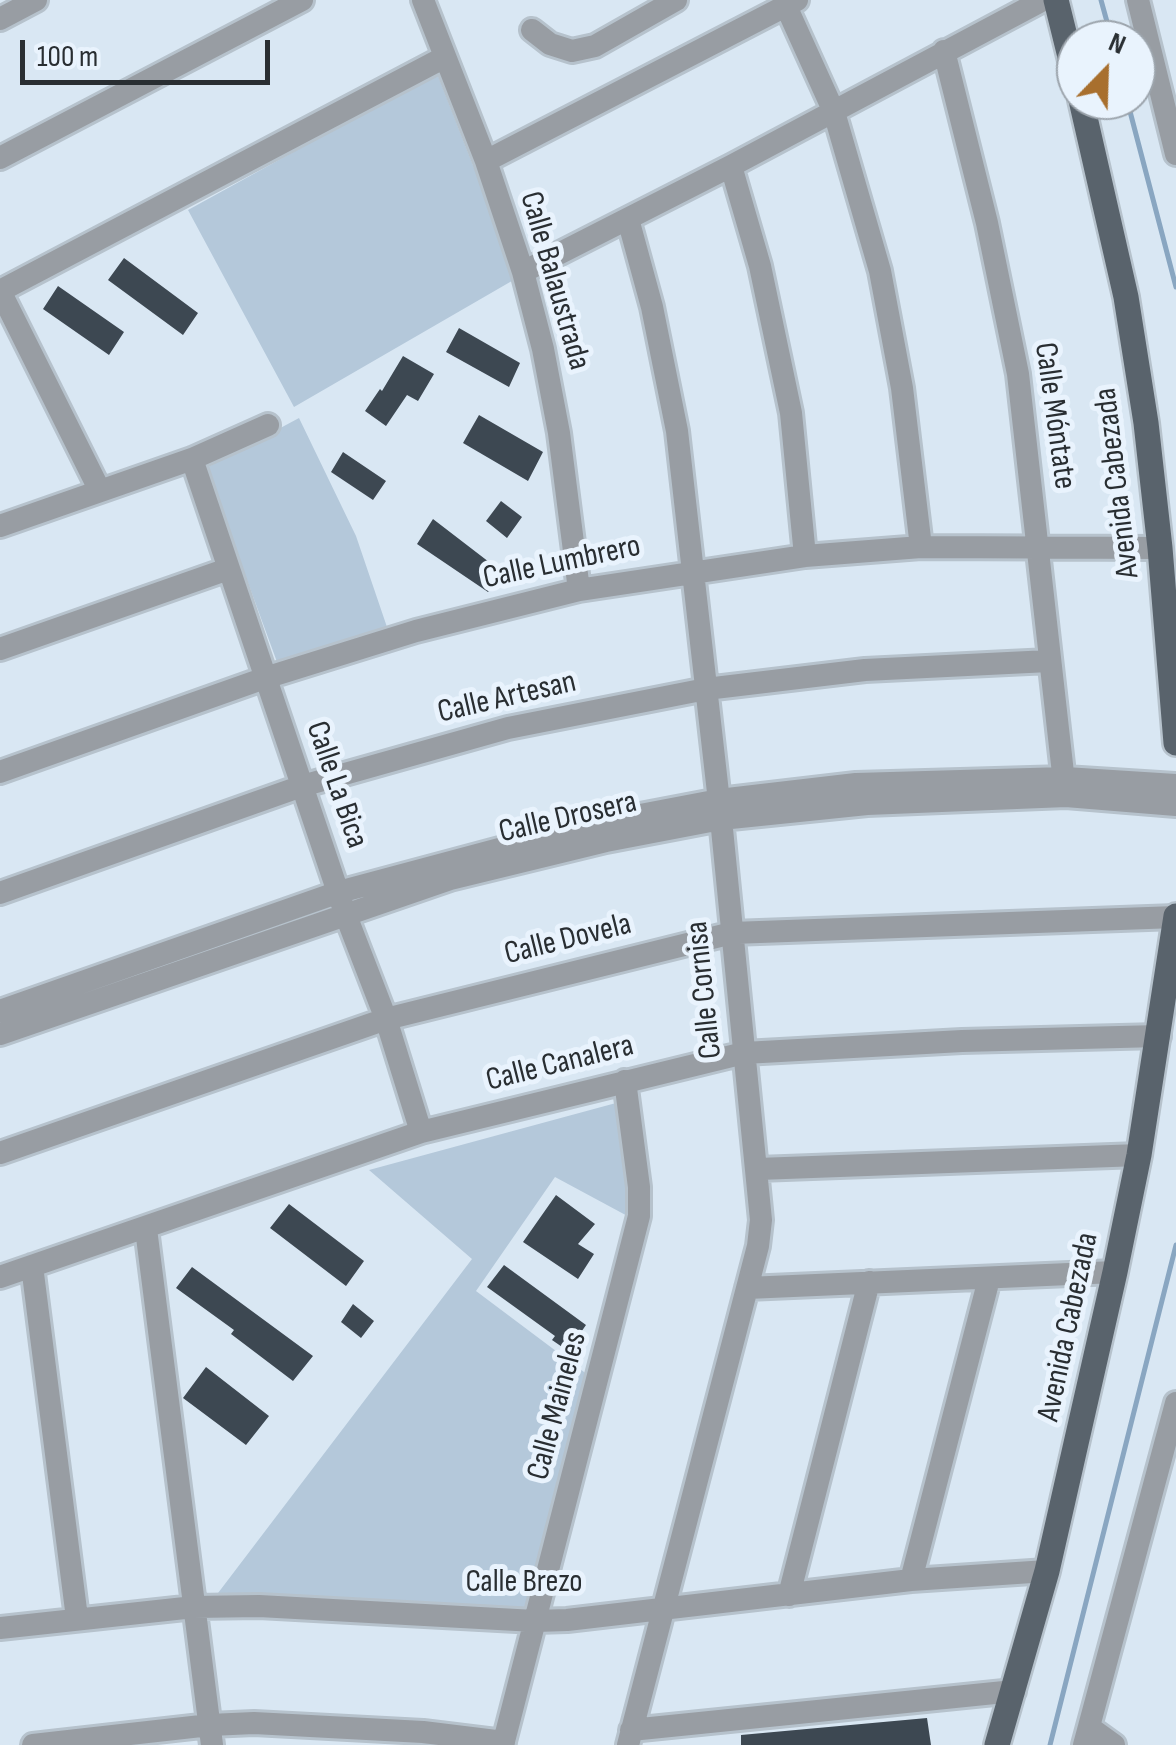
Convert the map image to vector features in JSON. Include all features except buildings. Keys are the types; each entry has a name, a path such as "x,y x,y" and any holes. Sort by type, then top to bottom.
{"main road":[{"name":"Avenida Cabezada","path":"1085,120 1126,297 1160,548 1176,743"},
{"name":"Avenida Cabezada","path":"997,1745 1048,1571 1115,1272 1139,1155 1176,917"}],"street":[{"path":"0,19 36,0"},
{"path":"0,158 302,0"},
{"name":"Calle Balaustrada","path":"424,0 486,162 523,272 543,348 559,433 579,590"},
{"path":"523,272 1044,0"},
{"path":"1138,0 1176,154"},
{"path":"532,30 550,44 572,51 595,46 666,3"},
{"path":"486,162 792,3 834,112 880,271 902,388 921,547"},
{"name":"Calle Móntate","path":"944,51 987,224 1018,374 1065,787"},
{"path":"100,491 0,291 443,58"},
{"path":"731,166 760,266 791,413 806,556"},
{"name":"Calle Cornisa","path":"628,219 652,307 678,431 761,1220 630,1738"},
{"path":"0,526 192,458 268,425"},
{"name":"Calle La Bica","path":"192,458 342,903 386,1019 421,1132"},
{"name":"Calle Lumbrero","path":"0,772 265,678 416,631 579,590 693,570 921,547 1160,548"},
{"path":"0,648 228,569"},
{"name":"Calle Artesan","path":"0,893 302,786 508,728 706,689 865,670 1049,661"},
{"name":"Calle Drosera","path":"0,1011 593,824 720,809 856,784 1176,786"},
{"name":"Calle Drosera","path":"1065,787 1176,806"},
{"name":"Calle Drosera","path":"0,1034 342,903"},
{"name":"Calle Dovela","path":"0,1153 386,1019 732,933 1176,917"},
{"name":"Calle Canalera","path":"0,1278 421,1132 744,1053 962,1041 1159,1036"},
{"name":"Calle Maineles","path":"504,1744 640,1216 625,1081"},
{"path":"758,1169 1139,1155"},
{"path":"146,1228 211,1735"},
{"path":"32,1266 77,1618"},
{"path":"746,1288 1115,1272"},
{"path":"912,1580 989,1279"},
{"path":"789,1594 869,1282"},
{"path":"1114,1745 1087,1736 1176,1402"},
{"name":"Calle Brezo","path":"0,1628 194,1607 258,1606 534,1621 912,1580 1048,1571"},
{"path":"630,1738 1014,1691"},
{"path":"33,1745 211,1735 254,1723 423,1732 504,1744"}],"shaded area":[{"path":"437,73 517,278 294,407 188,210"},
{"path":"299,418 356,536 388,630 277,662 206,468"},
{"path":"616,1103 633,1219 555,1177 476,1291 588,1375 527,1611 215,1597 472,1259 369,1170"}],"waterway":[{"path":"1101,0 1106,20"},
{"path":"1132,120 1176,287"},
{"path":"1050,1745 1176,1245"}]}
